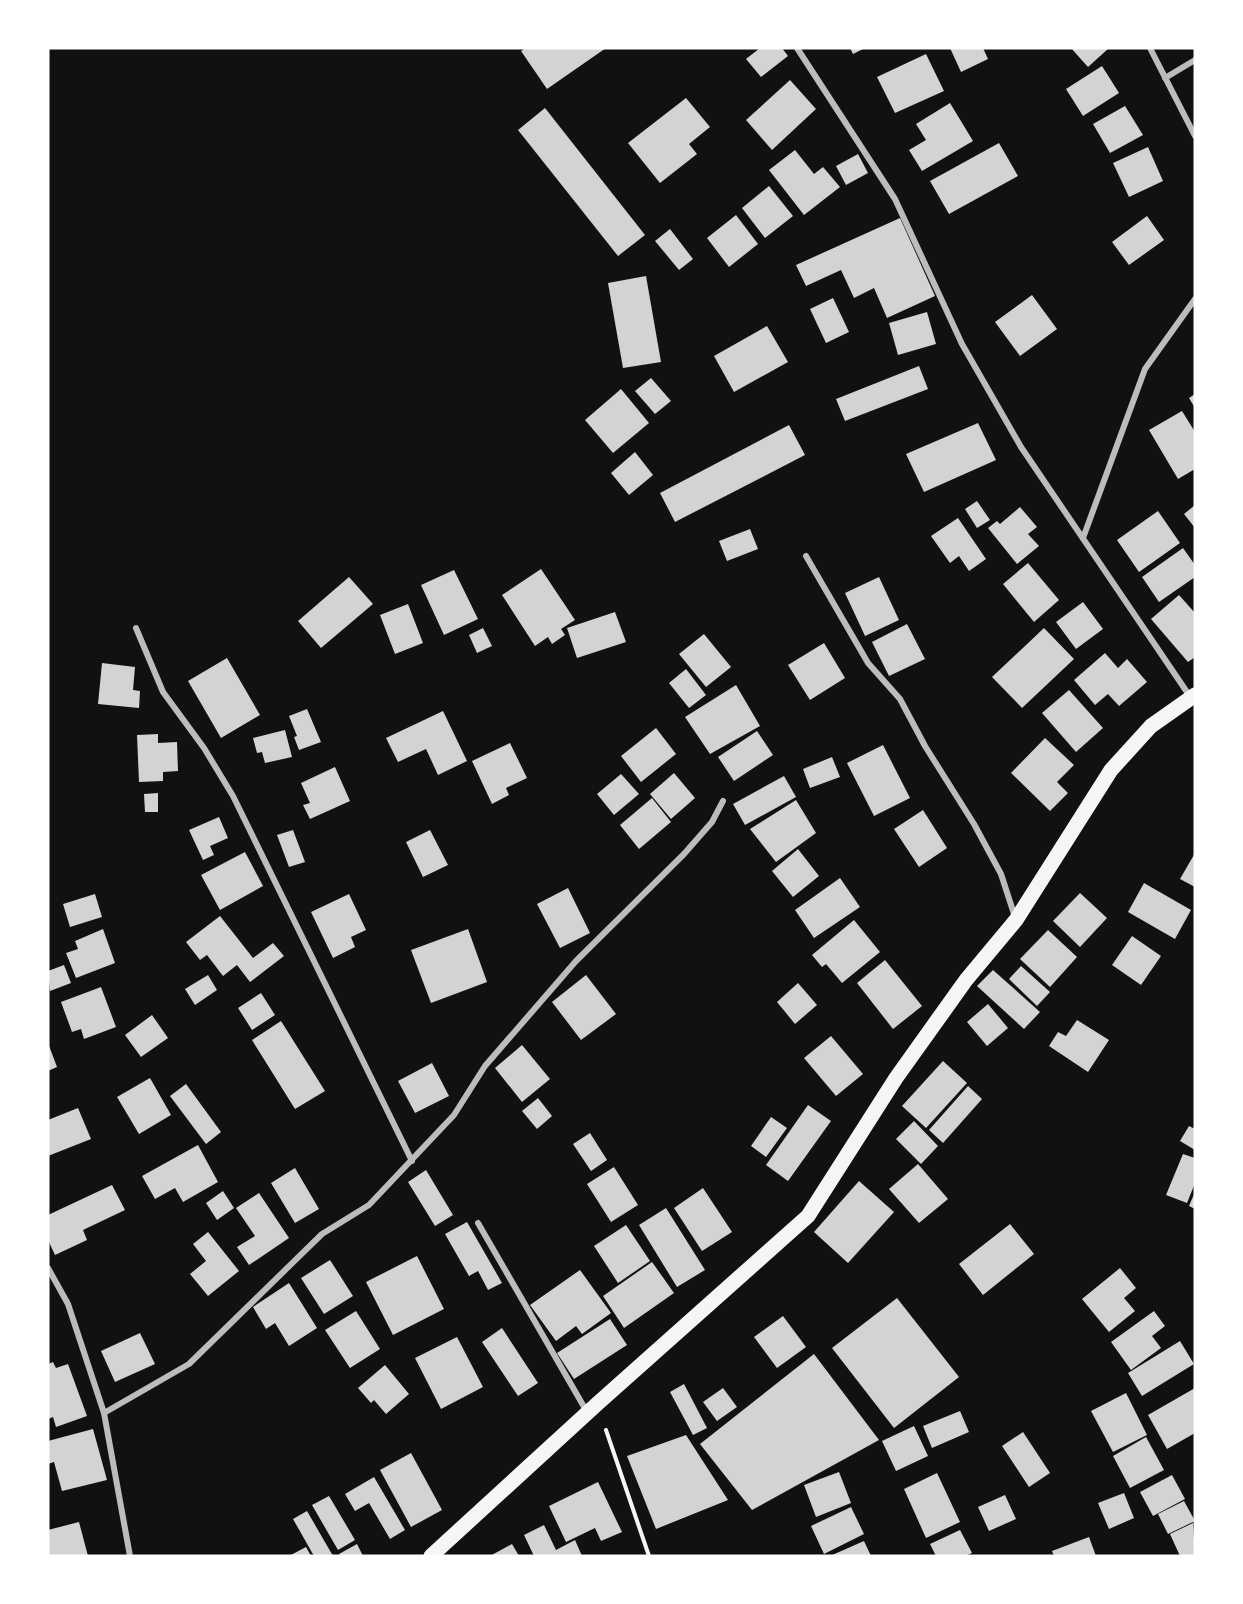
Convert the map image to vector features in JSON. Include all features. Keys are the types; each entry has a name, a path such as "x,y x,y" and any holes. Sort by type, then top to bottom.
{"main road":[{"path":"431,1556 808,1216 896,1078 966,980 1016,920 1111,770 1151,726 1194,698"}],"street":[{"path":"797,48 896,199 962,344 1032,465 1194,698"},
{"path":"1150,48 1195,136"},
{"path":"1165,78 1195,60"},
{"path":"1083,538 1145,369 1195,299"},
{"path":"806,556 868,663 900,699 925,746 974,824 1001,874 1016,920"},
{"path":"136,628 163,692 204,748 233,796 412,1161"},
{"path":"104,1413 189,1364 322,1234 369,1205 454,1115 493,1057 576,961 684,854 712,822 723,801"},
{"path":"478,1223 593,1408"},
{"path":"48,1268 68,1304 104,1413 130,1556"}],"path":[{"path":"593,1408 649,1556"}],"building":[{"path":"526,48 606,48 547,89 521,51"},
{"path":"760,48 782,48 788,56 761,77 746,59"},
{"path":"850,48 865,48 853,54"},
{"path":"950,48 983,48 988,59 961,72"},
{"path":"1071,48 1109,48 1088,67"},
{"path":"926,54 944,91 895,113 877,77"},
{"path":"1102,66 1119,93 1083,116 1066,89"},
{"path":"790,80 816,109 772,150 746,120"},
{"path":"686,98 710,127 689,144 697,154 660,183 628,143"},
{"path":"950,103 973,141 922,171 909,150 926,140 916,124"},
{"path":"1125,106 1143,135 1110,153 1093,124"},
{"path":"545,108 645,235 618,256 518,130"},
{"path":"999,143 1018,176 949,214 930,181"},
{"path":"1148,147 1163,181 1129,197 1113,163"},
{"path":"795,150 814,174 823,167 840,187 804,215 769,170"},
{"path":"858,154 868,173 846,185 836,166"},
{"path":"769,186 793,216 765,238 742,208"},
{"path":"736,215 758,244 729,267 707,238"},
{"path":"1147,216 1164,240 1129,265 1112,242"},
{"path":"900,218 935,296 887,318 874,288 854,298 841,270 806,286 796,265"},
{"path":"670,229 693,259 679,270 655,241"},
{"path":"646,276 661,362 623,368 608,283"},
{"path":"1032,295 1057,329 1020,356 995,322"},
{"path":"833,298 849,332 826,343 810,309"},
{"path":"927,312 936,344 898,355 889,323"},
{"path":"767,326 788,362 734,392 714,356"},
{"path":"919,366 928,389 845,421 836,399"},
{"path":"651,378 671,401 655,414 635,391"},
{"path":"621,389 649,423 613,453 585,420"},
{"path":"1195,394 1195,408 1189,398"},
{"path":"1182,411 1195,432 1195,469 1178,479 1149,430"},
{"path":"978,423 996,460 924,492 906,454"},
{"path":"789,425 805,455 675,522 660,493"},
{"path":"635,452 653,475 629,495 611,473"},
{"path":"977,501 990,520 977,528 965,509"},
{"path":"1195,505 1195,528 1184,514"},
{"path":"1020,507 1037,527 1028,534 1039,546 1017,564 988,528 997,521 1000,524"},
{"path":"1158,511 1180,543 1139,572 1117,540"},
{"path":"958,518 986,559 969,571 959,556 950,563 931,536"},
{"path":"750,529 758,549 727,561 719,541"},
{"path":"1183,548 1195,565 1195,577 1159,602 1142,577"},
{"path":"1028,563 1059,600 1034,622 1003,584"},
{"path":"541,569 575,620 561,629 565,635 552,644 548,637 535,646 502,595"},
{"path":"454,570 478,619 444,635 421,585"},
{"path":"349,577 373,604 321,648 298,621"},
{"path":"879,577 899,620 865,636 845,593"},
{"path":"1179,595 1195,613 1195,657 1188,662 1151,619"},
{"path":"1083,602 1103,629 1076,649 1056,622"},
{"path":"408,604 423,643 395,654 380,615"},
{"path":"615,612 626,642 577,658 567,628"},
{"path":"907,624 925,659 889,676 872,642"},
{"path":"483,628 492,646 477,653 469,635"},
{"path":"1044,628 1074,659 1022,708 992,677"},
{"path":"704,634 731,667 706,687 679,654"},
{"path":"824,643 845,678 810,700 788,665"},
{"path":"1105,653 1118,668 1127,659 1147,682 1119,706 1108,694 1095,705 1074,680"},
{"path":"227,658 260,715 221,738 188,681"},
{"path":"102,663 135,667 133,690 140,691 139,708 98,704"},
{"path":"686,669 706,695 689,708 669,683"},
{"path":"736,685 760,726 710,754 685,717"},
{"path":"1069,690 1103,728 1076,752 1042,713"},
{"path":"307,709 321,742 299,750 294,737 297,736 289,716"},
{"path":"443,711 467,761 438,775 426,749 398,762 386,738"},
{"path":"656,728 676,754 641,782 621,756"},
{"path":"285,730 292,757 265,763 262,752 257,753 253,738"},
{"path":"757,731 773,755 734,781 718,757"},
{"path":"158,734 158,743 177,742 178,771 163,772 163,781 139,782 137,735"},
{"path":"1045,738 1074,765 1057,782 1068,793 1050,811 1011,773"},
{"path":"510,743 527,778 506,788 509,795 492,804 472,761"},
{"path":"883,745 910,798 874,816 847,763"},
{"path":"832,757 840,777 810,788 803,769"},
{"path":"335,767 350,801 310,819 303,805 310,803 301,783"},
{"path":"674,773 695,798 671,819 650,794"},
{"path":"621,774 639,794 614,815 597,794"},
{"path":"784,776 796,797 745,825 733,804"},
{"path":"158,793 158,812 145,812 144,794"},
{"path":"652,798 671,822 639,849 620,825"},
{"path":"796,800 816,833 776,862 750,829"},
{"path":"923,810 947,848 919,867 894,829"},
{"path":"219,817 228,838 210,846 214,855 203,860 189,830"},
{"path":"293,830 305,862 289,867 277,835"},
{"path":"430,830 448,865 423,877 406,842"},
{"path":"798,849 819,876 793,897 772,871"},
{"path":"245,852 263,886 220,910 201,875"},
{"path":"1195,853 1195,887 1180,879"},
{"path":"840,878 860,907 814,938 795,910"},
{"path":"1144,883 1191,910 1175,939 1128,912"},
{"path":"568,888 590,933 560,948 537,904"},
{"path":"1080,893 1107,918 1080,947 1053,921"},
{"path":"95,894 102,917 70,927 63,904"},
{"path":"349,894 366,930 351,937 355,947 333,958 311,912"},
{"path":"220,916 253,958 273,943 284,956 250,982 237,965 223,976 207,955 200,960 186,942"},
{"path":"854,920 880,952 842,983 826,964 822,967 812,955"},
{"path":"103,929 115,963 76,978 66,953 78,949 75,941"},
{"path":"468,929 487,982 431,1003 411,950"},
{"path":"1048,930 1077,957 1050,987 1020,959"},
{"path":"1132,936 1161,956 1141,985 1112,965"},
{"path":"885,960 922,1006 893,1029 857,983"},
{"path":"64,965 71,983 50,991 48,971"},
{"path":"1021,966 1050,992 1037,1006 1009,979"},
{"path":"993,970 1040,1012 1024,1029 977,986"},
{"path":"208,975 217,990 195,1005 185,989"},
{"path":"586,975 616,1014 581,1040 552,1002"},
{"path":"798,983 817,1005 795,1024 777,1002"},
{"path":"101,987 116,1027 84,1039 81,1029 72,1032 61,1002"},
{"path":"261,993 275,1015 252,1030 238,1008"},
{"path":"988,1004 1008,1028 987,1046 967,1022"},
{"path":"152,1015 168,1038 141,1057 125,1035"},
{"path":"1077,1020 1109,1040 1088,1072 1049,1046 1058,1032 1066,1036"},
{"path":"281,1021 325,1091 295,1109 252,1040"},
{"path":"831,1036 863,1074 836,1096 804,1058"},
{"path":"48,1043 57,1067 48,1071"},
{"path":"522,1045 550,1079 522,1102 495,1068"},
{"path":"943,1061 967,1083 926,1128 902,1106"},
{"path":"432,1063 449,1096 415,1113 398,1081"},
{"path":"150,1078 171,1115 139,1134 117,1097"},
{"path":"186,1084 221,1132 206,1144 170,1096"},
{"path":"968,1086 982,1099 943,1143 929,1130"},
{"path":"538,1098 552,1116 537,1129 522,1111"},
{"path":"808,1105 831,1121 788,1181 766,1165"},
{"path":"78,1108 91,1139 48,1156 48,1120"},
{"path":"771,1117 787,1128 766,1157 751,1146"},
{"path":"914,1121 938,1146 921,1164 896,1139"},
{"path":"1189,1126 1195,1129 1195,1150 1180,1141"},
{"path":"590,1133 607,1160 591,1171 573,1144"},
{"path":"198,1145 218,1182 183,1202 175,1188 155,1199 142,1176"},
{"path":"1183,1154 1195,1158 1195,1183 1187,1203 1166,1195"},
{"path":"918,1164 948,1199 919,1223 889,1189"},
{"path":"614,1167 638,1205 611,1222 587,1184"},
{"path":"295,1168 319,1209 295,1223 271,1183"},
{"path":"426,1170 453,1215 435,1226 408,1182"},
{"path":"859,1181 894,1212 848,1263 814,1232"},
{"path":"112,1185 125,1210 83,1230 87,1240 55,1255 48,1240 48,1215"},
{"path":"703,1188 732,1232 702,1251 674,1208"},
{"path":"223,1191 234,1208 217,1220 206,1203"},
{"path":"1195,1192 1195,1209 1189,1206"},
{"path":"259,1193 289,1238 249,1265 237,1247 255,1236 236,1208"},
{"path":"666,1208 705,1270 677,1287 639,1225"},
{"path":"467,1222 502,1283 488,1290 478,1271 469,1276 445,1234"},
{"path":"1010,1224 1034,1254 983,1295 959,1264"},
{"path":"626,1225 650,1261 618,1283 594,1246"},
{"path":"208,1232 239,1271 208,1296 190,1274 206,1261 193,1244"},
{"path":"417,1256 444,1309 393,1335 366,1282"},
{"path":"330,1260 353,1296 324,1314 301,1278"},
{"path":"652,1262 674,1293 624,1328 603,1296"},
{"path":"1120,1268 1136,1288 1124,1298 1135,1311 1109,1332 1082,1299"},
{"path":"580,1270 611,1313 582,1334 576,1326 556,1341 530,1305"},
{"path":"289,1283 317,1328 289,1346 275,1323 266,1329 253,1307"},
{"path":"897,1298 959,1377 894,1428 832,1348"},
{"path":"356,1311 380,1349 350,1368 325,1330"},
{"path":"1154,1311 1165,1326 1152,1336 1161,1348 1131,1370 1111,1342"},
{"path":"783,1316 806,1347 777,1368 754,1337"},
{"path":"610,1319 627,1345 574,1379 557,1353"},
{"path":"502,1328 538,1383 518,1396 482,1342"},
{"path":"140,1333 155,1364 115,1382 101,1351"},
{"path":"457,1337 483,1387 441,1409 415,1358"},
{"path":"1180,1341 1194,1364 1142,1396 1128,1373"},
{"path":"814,1354 879,1440 752,1510 700,1444"},
{"path":"53,1362 56,1368 68,1364 87,1416 56,1427 53,1417 48,1419 48,1364"},
{"path":"385,1365 409,1394 386,1414 374,1400 371,1403 358,1388"},
{"path":"684,1384 707,1428 693,1435 670,1392"},
{"path":"723,1388 737,1407 717,1421 703,1402"},
{"path":"1195,1388 1195,1433 1167,1449 1148,1415"},
{"path":"1126,1393 1147,1435 1113,1452 1091,1411"},
{"path":"960,1411 969,1432 932,1448 923,1426"},
{"path":"914,1426 928,1456 896,1471 882,1441"},
{"path":"93,1429 107,1480 62,1491 54,1462 48,1464 48,1441"},
{"path":"1023,1432 1050,1473 1029,1487 1002,1446"},
{"path":"686,1435 728,1500 656,1529 627,1456"},
{"path":"1146,1437 1164,1470 1130,1488 1113,1456"},
{"path":"411,1453 442,1510 411,1527 380,1470"},
{"path":"839,1472 851,1503 816,1517 804,1485"},
{"path":"937,1473 960,1522 926,1538 904,1489"},
{"path":"1172,1475 1185,1499 1153,1516 1140,1492"},
{"path":"374,1477 405,1530 390,1539 369,1503 355,1511 345,1494"},
{"path":"598,1482 622,1532 601,1541 595,1528 566,1542 549,1506"},
{"path":"1124,1493 1134,1518 1109,1529 1098,1503"},
{"path":"1005,1495 1016,1519 989,1531 978,1507"},
{"path":"329,1496 355,1540 338,1550 312,1505"},
{"path":"1184,1501 1195,1521 1168,1534 1158,1514"},
{"path":"851,1507 864,1534 824,1554 811,1526"},
{"path":"307,1511 333,1556 314,1556 293,1519"},
{"path":"79,1522 88,1556 48,1556 48,1530"},
{"path":"1193,1523 1195,1556 1180,1556 1170,1534"},
{"path":"544,1525 556,1550 575,1540 582,1556 534,1556 524,1535"},
{"path":"960,1530 972,1553 965,1556 936,1556 930,1544"},
{"path":"1089,1537 1096,1556 1054,1556 1052,1551"},
{"path":"864,1541 871,1556 830,1556"},
{"path":"357,1544 363,1556 340,1556 339,1554"},
{"path":"512,1544 519,1556 490,1556"},
{"path":"306,1547 311,1556 289,1556"}]}
